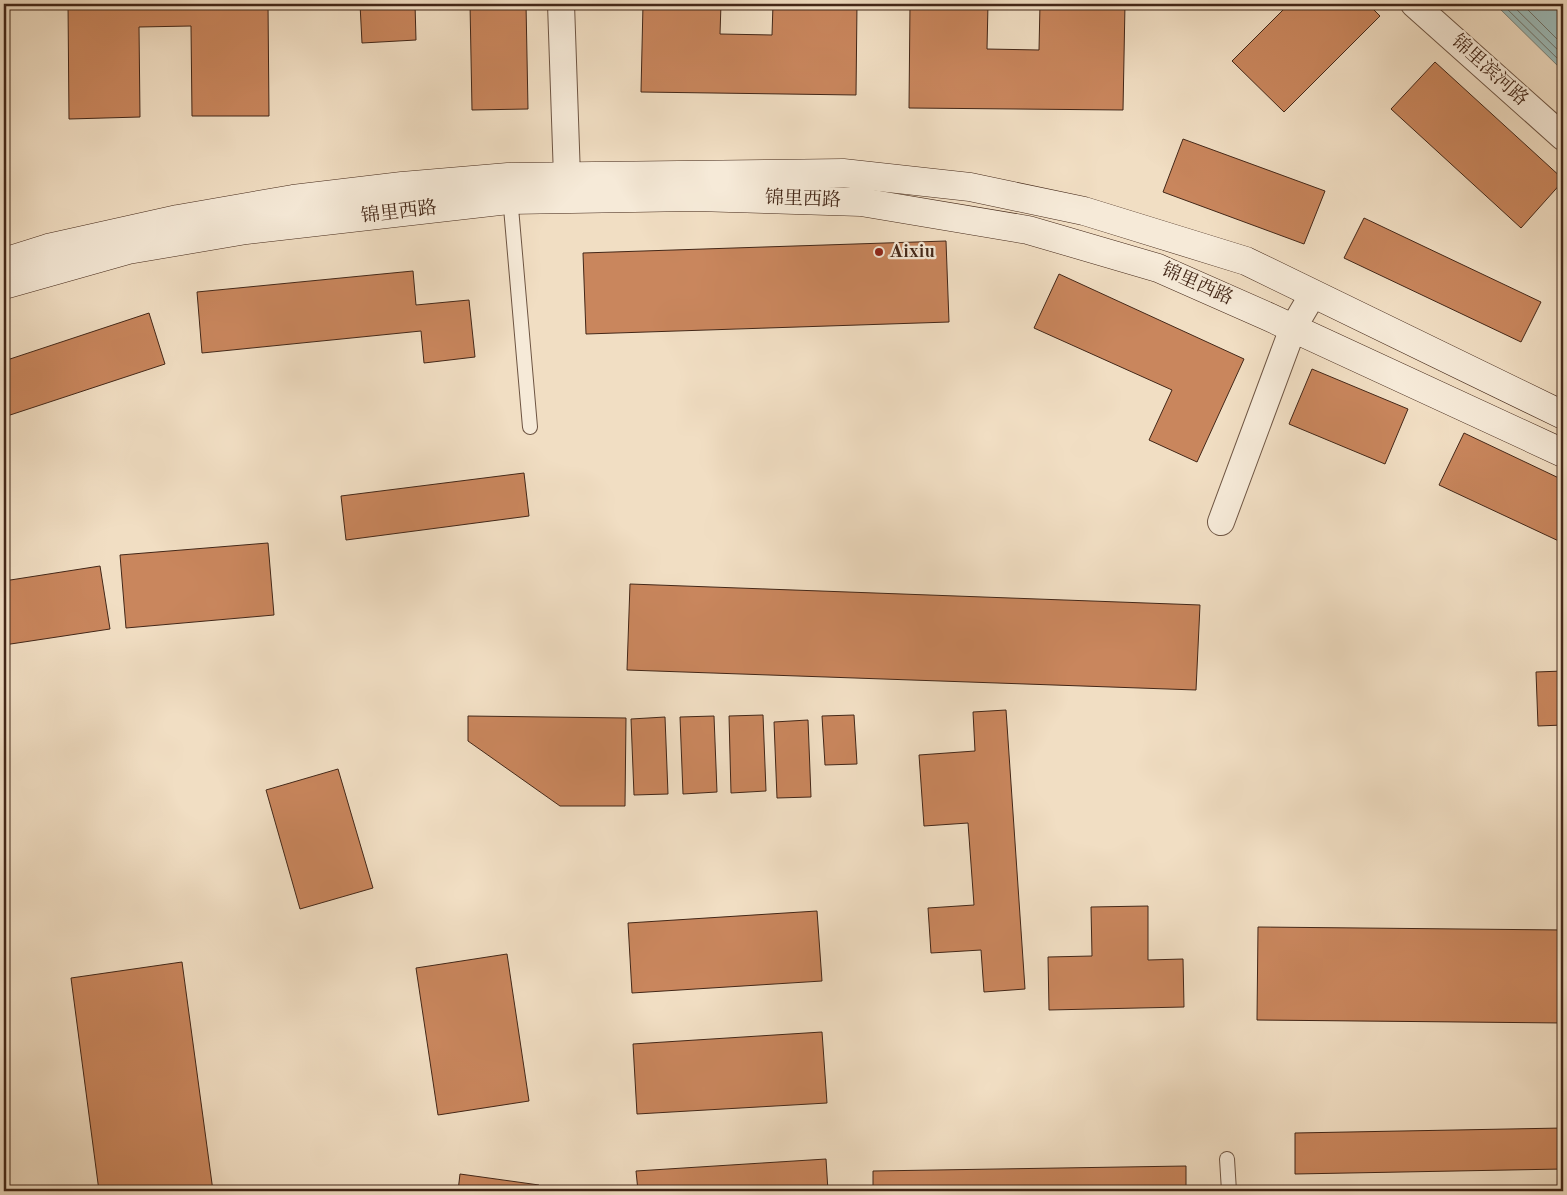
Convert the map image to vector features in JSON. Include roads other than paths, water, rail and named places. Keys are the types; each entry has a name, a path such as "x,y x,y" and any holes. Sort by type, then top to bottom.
{"main road":[{"name":"锦里西路","path":"4,285 128,250 509,189 567,177 843,173 970,188 1084,211 1246,261 1563,415"},
{"name":"锦里西路","path":"4,262 48,248 178,219 293,199 402,186 861,202 1028,230 1158,268 1293,328 1563,453"}],"street":[{"path":"561,4 567,177"},
{"name":"锦里滨河路","path":"1414,4 1563,137"},
{"path":"1221,522 1293,328 1313,294"}],"lane":[{"path":"509,189 530,427"},
{"path":"1227,1159 1229,1191"}],"water":[{"path":"1495,4 1563,4 1563,71"}],"place":[{"name":"Aixiu","path":"879,252"}]}
